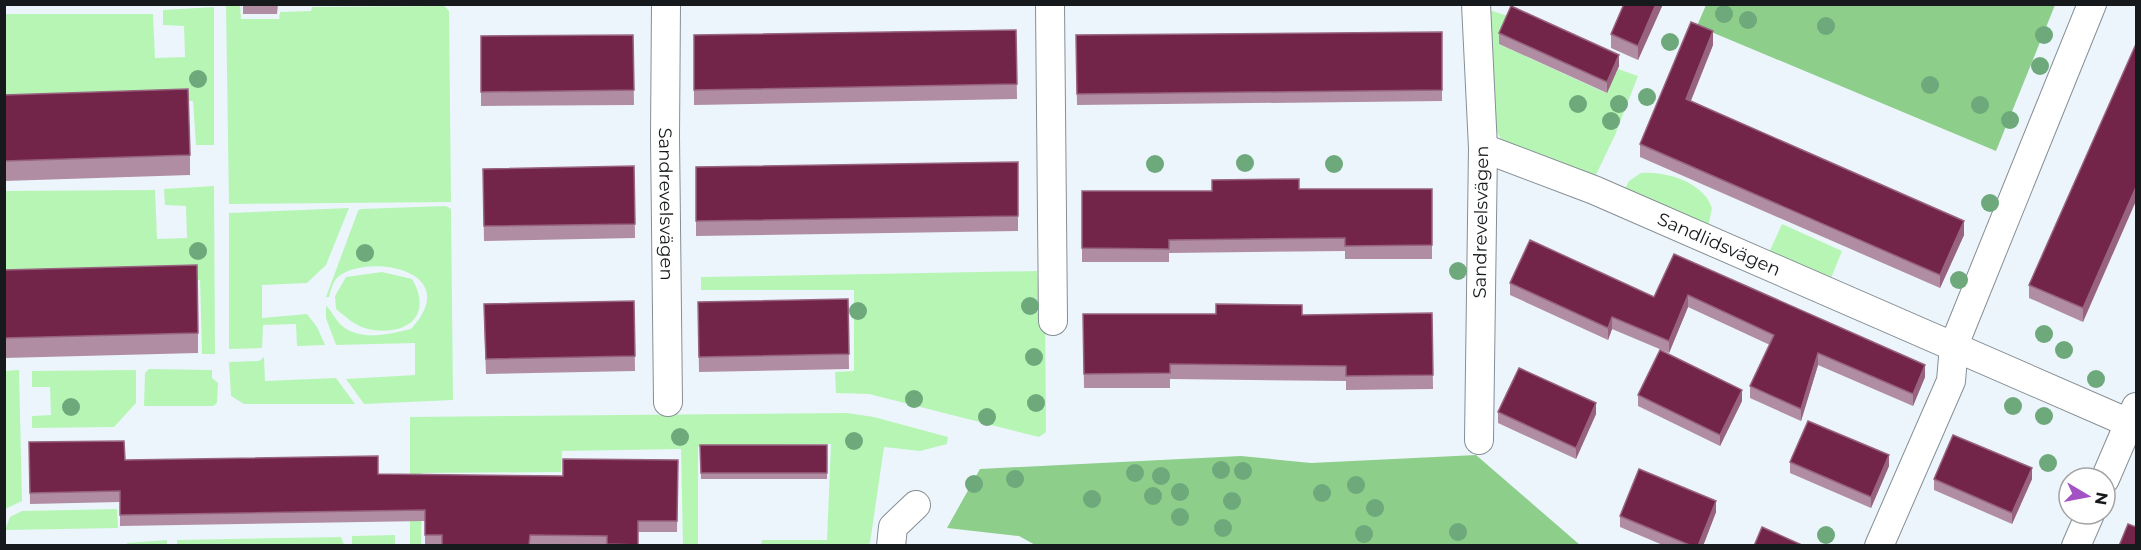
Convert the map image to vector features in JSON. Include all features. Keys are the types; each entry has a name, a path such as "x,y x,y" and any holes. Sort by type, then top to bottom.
{"street":[{"name":"Sandrevelsvägen","path":"666,4 668,402"},
{"path":"1050,4 1053,321"},
{"name":"Sandrevelsvägen","path":"1476,4 1483,148 1479,440"},
{"path":"1879,546 1951,381 1954,345 2092,4"},
{"name":"Sandlidsvägen","path":"1483,148 1594,190 1954,345 2133,415"},
{"path":"2111,466 2133,415"},
{"path":"891,546 894,527 916,505"},
{"path":"2076,546 2085,526"}],"green space":[{"path":"226,5 240,5 241,19 279,19 280,12 311,11 312,7 444,6 449,11 451,202 229,204"},
{"path":"1706,5 2055,5 1996,151 1697,26"},
{"path":"214,7 214,145 196,145 193,101 5,106 4,14 153,14 155,58 185,57 184,26 163,25 163,10"},
{"path":"1486,9 1511,17 1499,44 1606,93 1618,69 1638,76 1615,135 1594,179 1501,139 1487,116"},
{"path":"1641,173 1672,176 1701,191 1712,208 1708,228 1623,193 1629,181"},
{"path":"214,186 215,354 202,354 200,280 5,285 4,191 155,190 157,239 187,238 186,206 165,205 164,189"},
{"path":"446,206 451,209 453,400 364,404 346,379 415,375 415,343 336,345 326,318 326,306 341,325 357,334 384,334 411,329 425,309 427,293 420,280 406,272 389,267 370,266 353,269 339,276 329,297 326,297 358,211 360,209"},
{"path":"349,208 326,265 307,283 262,285 262,318 307,314 317,327 325,345 297,346 296,324 263,325 262,348 229,349 229,213"},
{"path":"1782,224 1842,251 1829,283 1767,257"},
{"path":"1037,271 1040,309 1045,309 1046,432 1039,437 869,394 836,393 835,372 854,371 854,290 701,290 701,277"},
{"path":"382,272 412,279 418,292 420,304 418,313 412,321 394,330 363,328 336,309 335,296 346,277"},
{"path":"264,357 265,381 336,378 355,404 244,404 231,396 229,362 259,361"},
{"path":"149,369 212,370 212,378 218,383 217,403 213,406 144,406 145,373"},
{"path":"19,370 22,501 5,509 5,371"},
{"path":"136,370 136,403 114,427 32,428 32,416 51,415 50,387 32,387 32,371"},
{"path":"847,413 874,417 948,437 947,444 920,451 884,447 870,543 866,545 761,545 762,540 827,540 831,444 698,447 698,545 683,545 681,449 562,451 561,472 422,473 421,545 410,546 410,417"},
{"path":"1476,455 1580,545 1037,546 1019,536 947,528 980,469 1241,456 1311,463"},
{"path":"117,509 118,528 5,530 10,517 22,511"},
{"path":"395,535 395,545 352,545 352,536"},
{"path":"341,537 344,545 177,545 177,540"},
{"path":"167,540 167,545 127,545 127,543"}],"building":[{"path":"1624,4 1656,4 1638,46 1611,34"},
{"path":"1511,6 1619,55 1607,82 1499,33"},
{"path":"1691,22 1713,31 1686,99 1964,221 1940,275 1640,144"},
{"path":"1016,30 1017,84 694,90 694,35"},
{"path":"1442,32 1442,90 1077,94 1076,35"},
{"path":"633,35 634,90 481,92 481,36"},
{"path":"2136,44 2136,187 2083,308 2029,285"},
{"path":"188,89 190,155 4,161 4,95"},
{"path":"1018,162 1018,216 696,221 696,167"},
{"path":"634,166 635,224 484,226 483,169"},
{"path":"1299,179 1299,189 1432,189 1432,245 1345,246 1345,238 1169,240 1169,249 1082,248 1082,191 1212,191 1212,180"},
{"path":"1530,240 1654,297 1674,254 1925,365 1913,394 1818,353 1801,409 1750,386 1774,335 1688,295 1669,341 1612,317 1608,328 1510,283"},
{"path":"197,265 198,333 4,338 4,270"},
{"path":"848,299 849,354 699,357 698,302"},
{"path":"634,301 635,356 486,359 484,304"},
{"path":"1216,304 1302,305 1302,315 1432,313 1433,375 1346,376 1346,366 1170,364 1170,373 1084,374 1083,314 1216,314"},
{"path":"1660,350 1742,390 1720,435 1638,395"},
{"path":"1519,368 1596,403 1576,448 1498,412"},
{"path":"1808,421 1889,455 1871,497 1790,462"},
{"path":"1953,435 2032,468 2012,513 1934,479"},
{"path":"124,441 125,460 378,456 378,474 563,476 563,459 678,460 677,521 638,521 638,545 607,544 607,536 530,535 529,546 442,546 442,535 425,535 425,510 120,515 120,491 30,493 29,442"},
{"path":"700,445 827,445 827,473 701,473"},
{"path":"1639,469 1716,501 1698,546 1692,546 1620,516"},
{"path":"2128,524 2136,527 2136,546 2119,546"},
{"path":"1762,527 1804,546 1754,546"}]}
